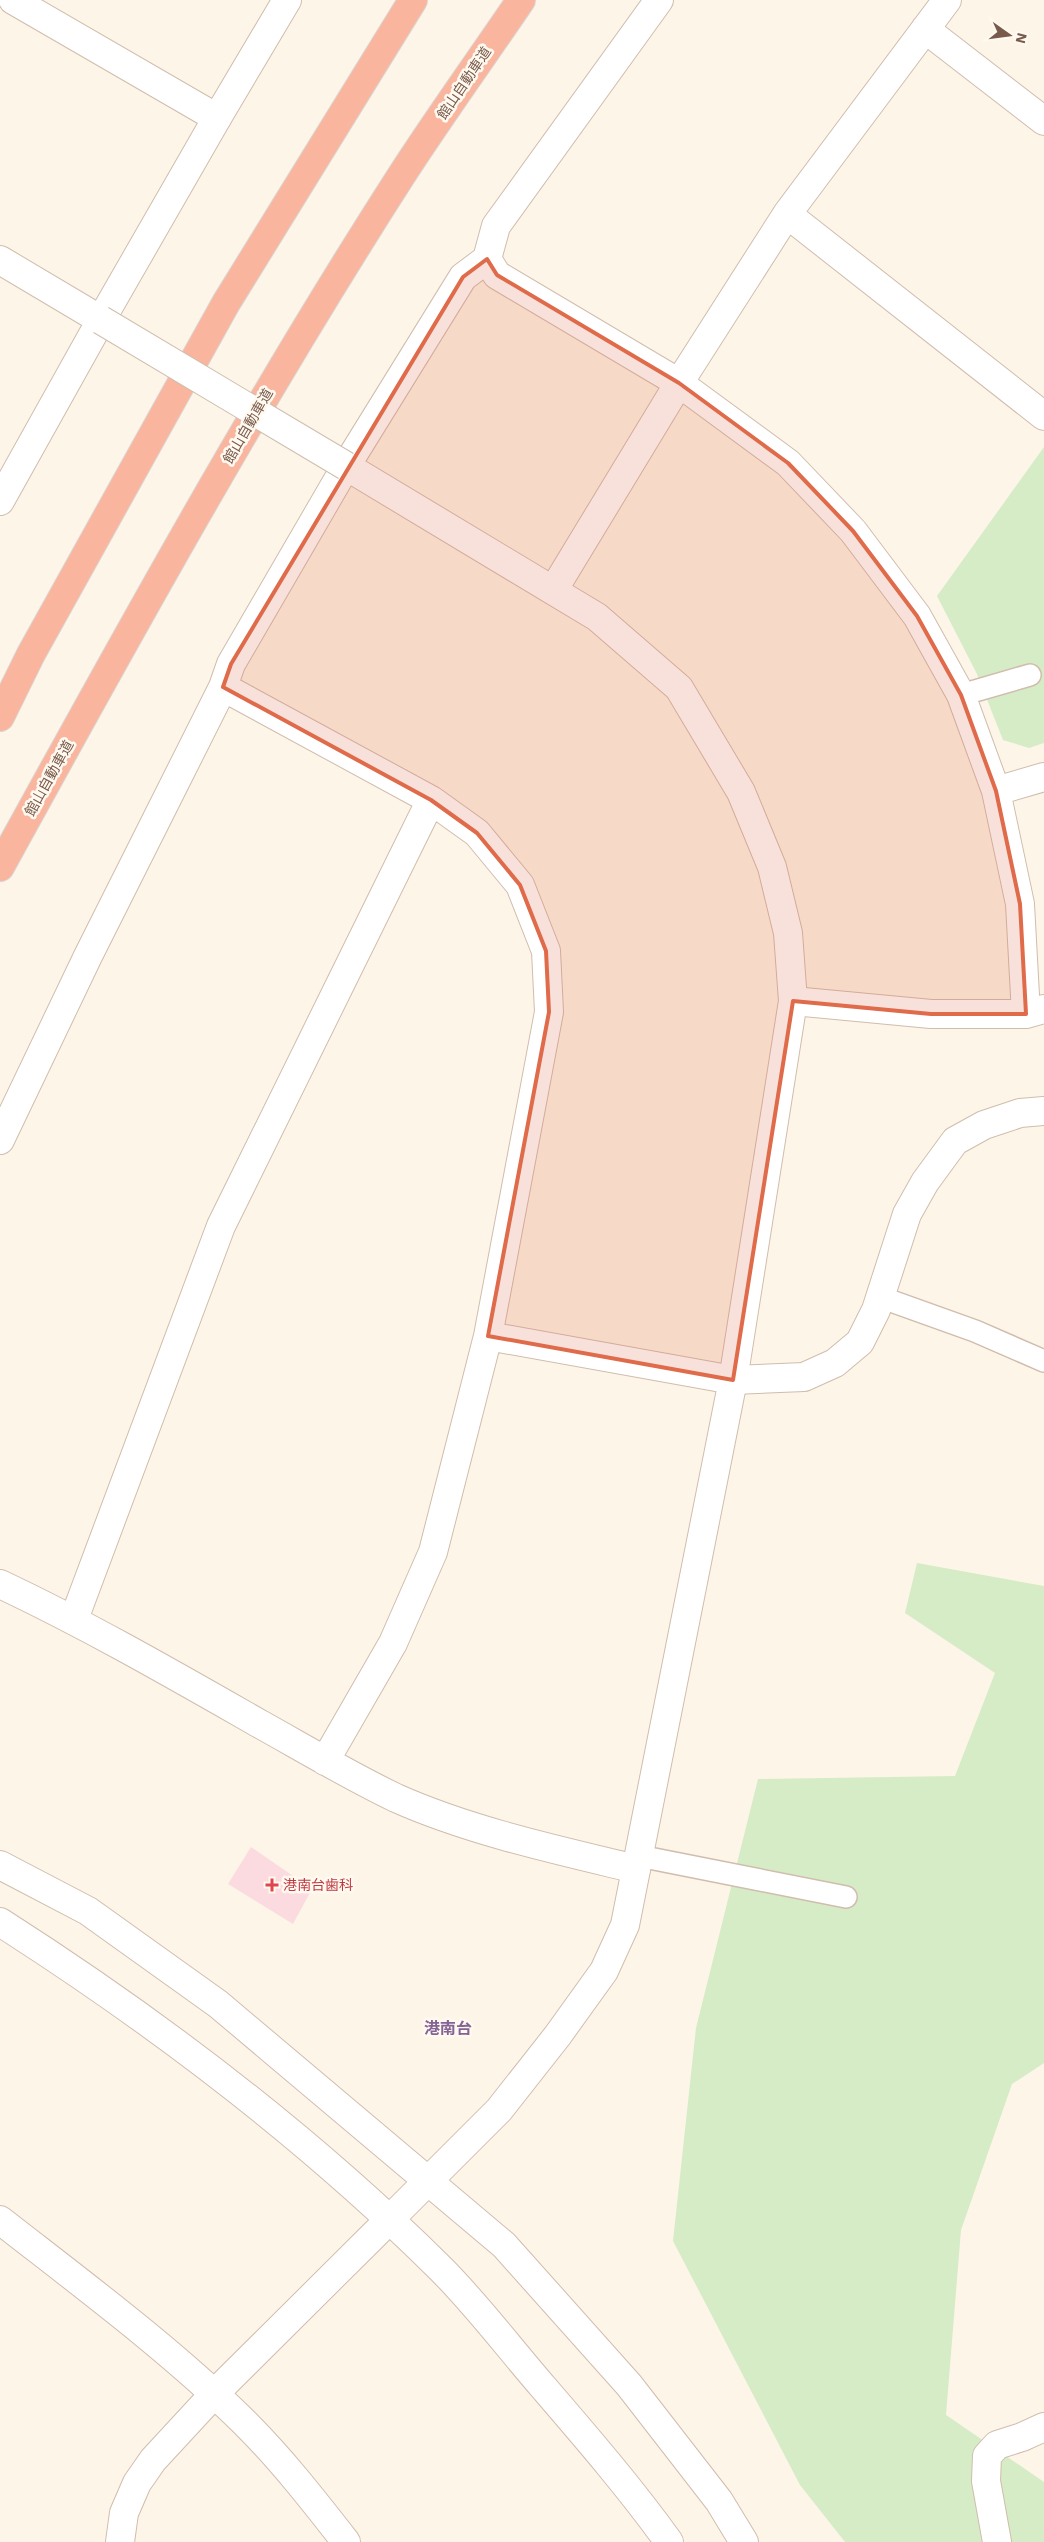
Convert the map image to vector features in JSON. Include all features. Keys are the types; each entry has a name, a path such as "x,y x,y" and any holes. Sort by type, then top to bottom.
{"highway":[{"path":"0,717 31,654 226,304 413,0"},
{"name":"館山自動車道","path":"0,867 104,678 275,380 401,176 521,0"}],"street":[{"path":"14,0 216,118"},
{"path":"0,501 216,118 287,0"},
{"path":"0,1140 88,956 223,687 231,664 346,466 462,277 487,259 496,226 658,0"},
{"path":"554,589 679,383 787,214 947,0"},
{"path":"925,29 1044,121"},
{"path":"787,214 1044,416"},
{"path":"487,259 497,275 679,383 788,463 853,531 917,616 961,695 996,791 1020,904 1035,1012 931,1014 793,1001"},
{"path":"0,260 554,589 597,617 679,688 741,792 772,867 788,933 793,1001 733,1380 625,1925 604,1971 558,2035 499,2110 214,2394 153,2460 138,2484 124,2513 120,2542"},
{"path":"223,687 431,800 477,832 520,885 546,951 549,1012 488,1336 433,1552 393,1642 326,1761"},
{"path":"996,791 1044,777"},
{"path":"74,1619 221,1226 431,800"},
{"path":"488,1336 733,1380 804,1377 835,1363 860,1342 880,1297 907,1214 925,1182 955,1142 993,1122 1020,1113 1044,1111"},
{"path":"0,1584 74,1619 326,1761 396,1798 441,1815 556,1850 637,1863"},
{"path":"0,1865 88,1912 218,2004 430,2180 504,2245 629,2385 719,2501 744,2542"},
{"path":"0,1922 71,1967 191,2053 316,2152 443,2271 575,2424 669,2542"},
{"path":"0,2220 103,2300 214,2394 246,2424 304,2489 346,2542"},
{"path":"997,2542 986,2481 988,2456 997,2444 1022,2438 1044,2427"}],"lane":[{"path":"961,695 1030,674"},
{"path":"880,1297 975,1331 1044,1361"},
{"path":"637,1863 846,1897"}],"highlighted area":[{"path":"487,259 497,275 679,383 788,463 853,531 917,616 961,695 996,791 1020,904 1026,1014 931,1014 793,1001 733,1380 488,1336 549,1012 546,951 520,885 477,833 431,800 223,687 231,664 463,277"}],"shaded area":[{"path":"251,1847 312,1889 293,1924 228,1884"}],"green space":[{"path":"1044,447 1044,743 1029,748 1003,740 977,674 937,596"},
{"path":"917,1563 1044,1586 1044,2063 1012,2084 961,2230 946,2415 1044,2482 1044,2542 845,2542 800,2485 673,2241 696,2028 758,1779 955,1776 995,1673 905,1613"}],"place":[{"name":"港南台歯科","path":"272,1885"}],"district":[{"name":"港南台","path":"448,2028"}]}
